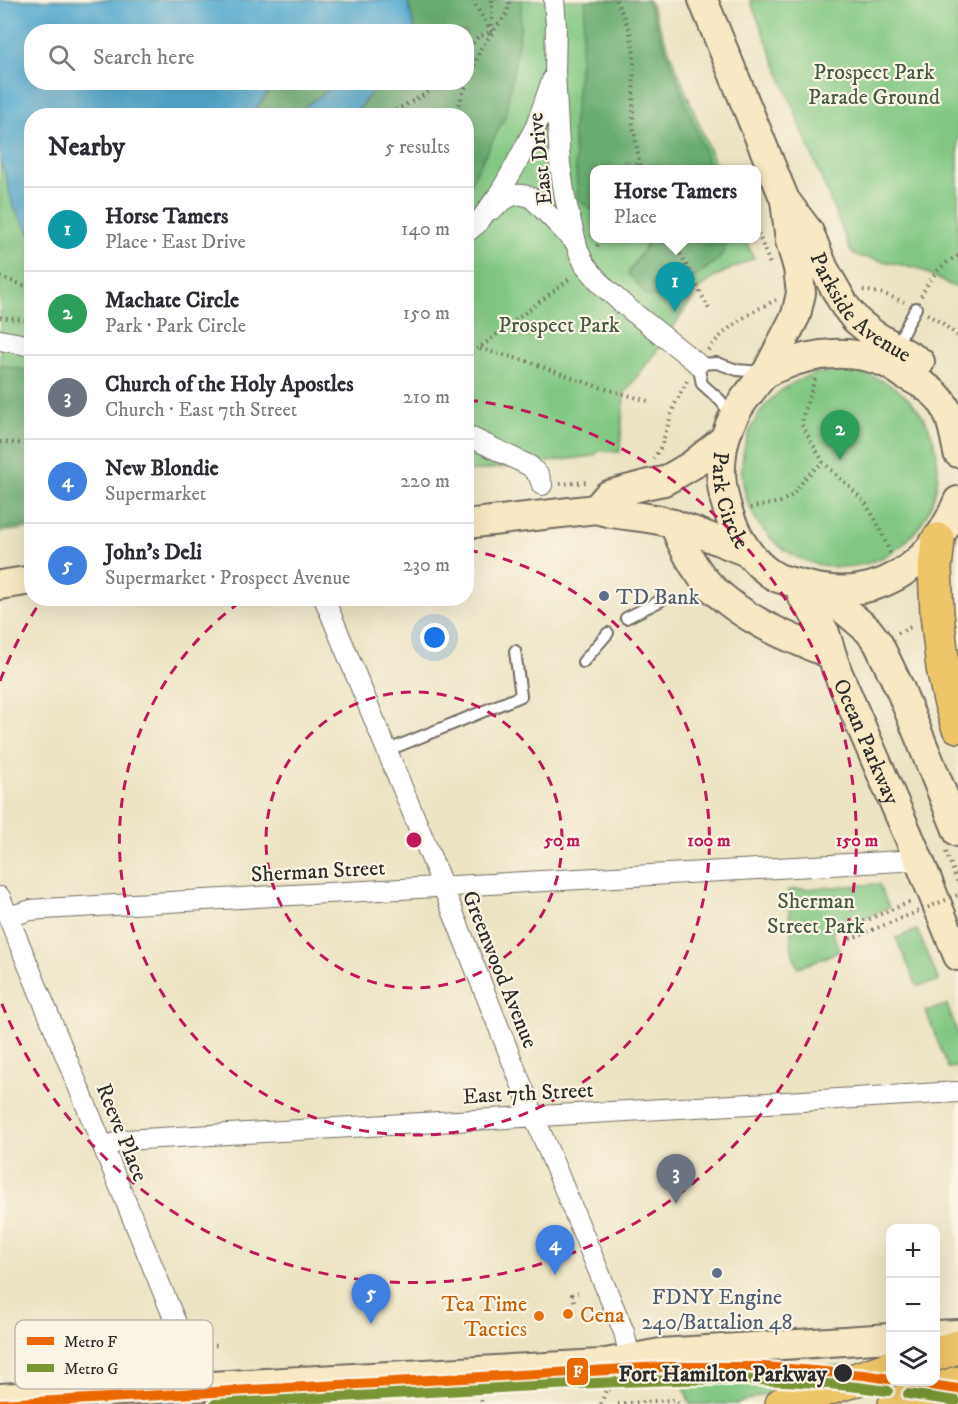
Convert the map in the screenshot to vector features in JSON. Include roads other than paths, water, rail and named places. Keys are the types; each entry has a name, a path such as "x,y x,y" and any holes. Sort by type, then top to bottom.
{"highway":[{"path":"938,540 935,568 937,614 943,668 958,726"},
{"path":"940,1353 958,1347"},
{"path":"782,1404 886,1370"},
{"path":"895,1404 958,1383"}],"street":[{"name":"East Drive","path":"555,0 555,72 560,164 575,242 585,265 604,287 698,364"},
{"name":"Parkside Avenue","path":"704,0 785,200 809,232 824,269 845,306 856,320 873,334 922,363 936,378 951,409"},
{"name":"East Drive","path":"474,225 499,194 536,126 555,72"},
{"name":"East Drive","path":"474,226 511,196 524,194 532,198 575,242"},
{"name":"Parkside Avenue","path":"767,372 796,315 801,293 798,268 790,241 785,200"},
{"path":"0,340 24,344"},
{"name":"Park Circle","path":"958,453 951,409 929,388 883,362 860,356 817,354 767,372 741,403 728,430 720,458 723,494 732,522 747,552 778,578 827,591 868,588 888,581 915,564 938,540 958,501"},
{"path":"596,509 608,495 664,481 692,465 728,430"},
{"path":"474,439 530,466 539,476 543,501"},
{"path":"474,522 543,501 596,509 611,514 645,517 674,524 747,552"},
{"path":"674,524 683,547 703,577 726,599 749,616 789,638 831,654"},
{"path":"703,577 725,561 747,552"},
{"path":"778,578 802,596 842,608 868,630 878,643 900,689 958,832"},
{"path":"0,585 24,581"},
{"name":"Ocean Parkway","path":"802,596 825,633 837,671 958,956"},
{"name":"Greenwood Avenue","path":"327,606 624,1332 630,1358"},
{"name":"Sherman Street","path":"8,918 31,910 919,860"},
{"name":"Reeve Place","path":"0,897 175,1320"},
{"name":"East 7th Street","path":"103,1147 125,1140 958,1092"},
{"path":"940,1335 958,1334"},
{"path":"213,1385 600,1364 661,1353 886,1338"},
{"path":"0,1398 148,1389"}],"lane":[{"path":"895,348 916,308"},
{"path":"728,430 727,410 702,384 698,364 717,363 737,370 767,372"},
{"path":"626,618 660,601"},
{"path":"583,662 608,633"},
{"path":"386,751 521,696 515,651"}],"water":[{"path":"0,0 407,0 413,24 24,24 24,90 270,90 256,108 24,108 24,224 13,206 0,162"},
{"path":"328,90 373,90 359,108 303,108"}],"metro line":[{"name":"F","path":"0,1404 662,1367 764,1367 886,1378"},
{"name":"G","path":"215,1404 667,1380 800,1382 888,1391"},
{"name":"F","path":"937,1386 958,1389"},
{"name":"G","path":"908,1394 956,1401"}],"place":[{"name":"Horse Tamers","path":"675,312"},
{"name":"Machate Circle","path":"840,460"},
{"name":"TD Bank","path":"604,596"},
{"name":"Church of the Holy Apostles","path":"676,1204"},
{"name":"FDNY Engine 240/Battalion 48","path":"717,1273"},
{"name":"New Blondie","path":"555,1275"},
{"name":"Cena","path":"568,1314"},
{"name":"Tea Time Tactics","path":"539,1316"},
{"name":"John's Deli","path":"371,1324"},
{"name":"Fort Hamilton Parkway","path":"843,1373"}],"park label":[{"name":"Prospect Park Parade Ground","path":"874,84"},
{"name":"Prospect Park","path":"559,324"},
{"name":"Sherman Street Park","path":"816,912"}]}
